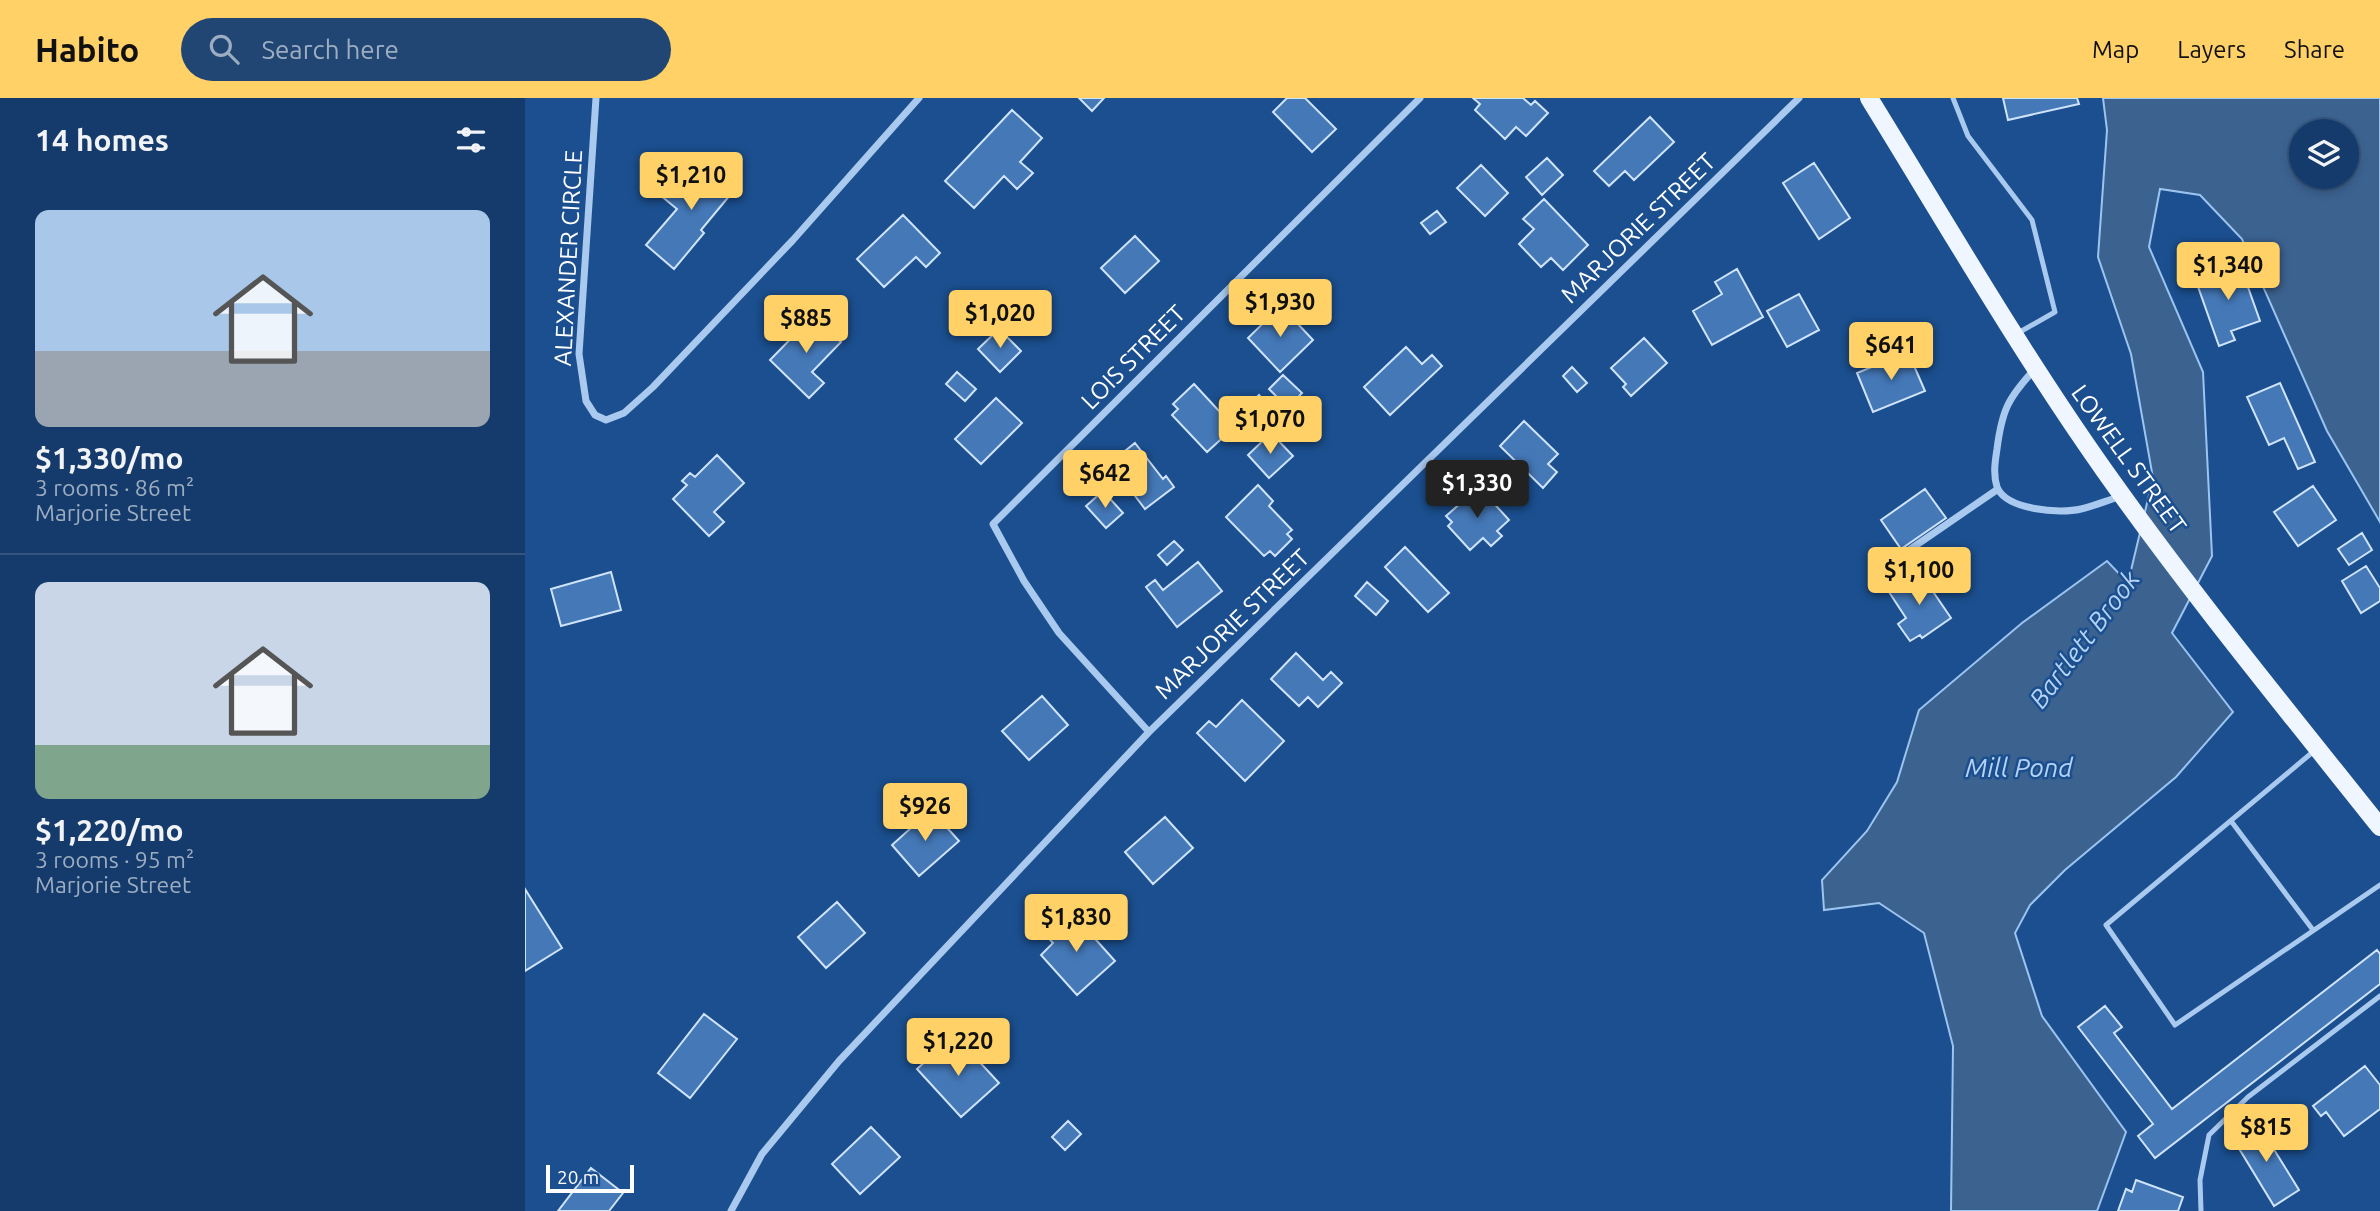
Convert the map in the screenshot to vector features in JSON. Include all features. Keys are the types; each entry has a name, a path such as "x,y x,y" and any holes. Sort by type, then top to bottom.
{"main road":[{"name":"LOWELL STREET","path":"1869,98 2036,369 2122,496 2200,600 2380,827"}],"street":[{"name":"ALEXANDER CIRCLE","path":"596,98 579,354 586,401 595,415 606,420 624,413 653,387 793,240 919,98"},
{"name":"LOIS STREET","path":"1149,732 1059,633 1024,581 993,524 1420,98"},
{"name":"MARJORIE STREET","path":"731,1211 762,1154 839,1061 1149,732 1799,98"},
{"path":"2036,369 2016,389 2005,406 1994,471 1998,489 2007,500 2060,512 2122,496"},
{"path":"1881,570 1998,489"}],"lane":[{"path":"1953,98 1968,136 2032,220 2055,312 2015,335"},
{"path":"2318,749 2106,925 2175,1024 2380,885"},
{"path":"2231,821 2313,930"},
{"path":"2201,1211 2200,1180 2209,1135 2248,1097 2380,996"}],"water":[{"name":"Mill Pond","path":"2103,98 2380,98 2380,522 2327,431 2242,239 2200,195 2160,189 2149,247 2203,372 2212,556 2172,633 2233,712 2176,777 2065,870 2030,905 2015,933 2042,1016 2126,1132 2097,1211 1951,1211 1953,1046 1924,933 1879,903 1824,910 1822,880 1867,831 1897,782 1919,710 2022,623 2107,561 2128,583 2153,478 2131,354 2098,257 2107,130"}],"building":[{"path":"1079,98 1104,98 1092,111"},
{"path":"1287,98 1305,98 1336,129 1312,152 1273,112"},
{"path":"1473,98 1523,98 1531,105 1535,101 1548,113 1526,136 1516,127 1505,139 1475,110 1480,104"},
{"path":"2003,98 2077,98 2079,104 2008,120"},
{"path":"1012,110 1042,138 1020,162 1033,173 1017,189 1004,176 974,208 945,181"},
{"path":"1650,117 1674,142 1634,180 1625,171 1609,186 1594,171"},
{"path":"1547,158 1563,175 1542,195 1526,177"},
{"path":"712,159 740,183 701,230 704,233 674,269 646,245 677,209 659,194 673,177 686,189"},
{"path":"1814,163 1850,218 1819,239 1783,183"},
{"path":"1481,165 1508,193 1485,216 1457,188"},
{"path":"1544,199 1588,245 1563,270 1551,258 1541,267 1519,244 1534,229 1523,219"},
{"path":"1437,211 1446,222 1430,234 1421,223"},
{"path":"903,215 940,253 926,267 916,257 884,287 857,259"},
{"path":"1135,236 1159,261 1125,293 1101,268"},
{"path":"2238,259 2260,321 2231,331 2235,340 2219,346 2196,281 2226,270 2223,264"},
{"path":"1737,269 1763,317 1712,345 1693,311 1722,294 1715,282"},
{"path":"1799,294 1819,330 1787,347 1767,311"},
{"path":"1281,306 1313,340 1280,372 1248,338"},
{"path":"814,315 841,342 812,372 824,383 809,398 770,360"},
{"path":"999,329 1021,351 1000,372 978,349"},
{"path":"1644,338 1667,363 1631,396 1623,387 1626,384 1611,368"},
{"path":"1406,347 1422,364 1432,355 1442,366 1390,415 1364,387"},
{"path":"1908,352 1925,391 1873,412 1857,373"},
{"path":"1572,367 1587,383 1577,392 1563,376"},
{"path":"957,372 976,389 965,401 946,384"},
{"path":"1283,375 1302,393 1288,408 1269,389"},
{"path":"2280,383 2315,462 2298,469 2284,438 2269,445 2247,397"},
{"path":"1194,384 1219,411 1227,404 1242,420 1207,452 1172,415 1178,409 1173,404"},
{"path":"1259,395 1279,417 1265,430 1245,408"},
{"path":"996,398 1022,423 981,464 955,439"},
{"path":"1524,421 1558,454 1548,464 1557,472 1543,488 1500,446"},
{"path":"1271,433 1293,456 1269,478 1248,455"},
{"path":"1135,443 1163,479 1166,476 1174,487 1145,509 1110,463"},
{"path":"717,455 744,483 714,512 724,522 709,536 673,499 687,485 682,481 690,473 695,477"},
{"path":"1258,485 1273,501 1269,506 1292,530 1287,534 1292,539 1275,556 1270,551 1264,556 1226,517"},
{"path":"2313,486 2336,520 2298,546 2274,512"},
{"path":"1479,487 1509,520 1497,531 1502,536 1491,546 1483,538 1470,550 1448,526 1452,522 1446,516"},
{"path":"1925,489 1946,518 1901,549 1881,520"},
{"path":"1103,491 1123,513 1106,528 1086,506"},
{"path":"2362,533 2372,550 2349,565 2338,549"},
{"path":"1174,541 1183,550 1167,565 1158,555"},
{"path":"1405,547 1449,593 1428,612 1385,567"},
{"path":"1198,562 1222,591 1177,627 1146,587 1155,580 1163,590"},
{"path":"2366,566 2380,588 2380,601 2361,613 2342,581"},
{"path":"1919,571 1951,618 1922,638 1920,635 1910,641 1898,624 1906,618 1889,592"},
{"path":"611,572 621,610 561,626 551,589"},
{"path":"1367,582 1388,601 1376,615 1355,596"},
{"path":"1296,653 1323,680 1331,672 1342,683 1318,707 1308,697 1299,706 1271,679"},
{"path":"1042,696 1068,725 1029,760 1002,731"},
{"path":"1242,700 1284,741 1245,781 1197,733 1209,721 1216,727"},
{"path":"931,810 959,841 919,876 892,845"},
{"path":"1165,817 1193,848 1153,884 1125,852"},
{"path":"525,889 562,948 525,971"},
{"path":"837,902 865,933 826,968 798,937"},
{"path":"1071,912 1115,961 1077,995 1041,955 1053,943 1046,935"},
{"path":"2377,950 2380,954 2380,984 2155,1158 2138,1136 2153,1124 2078,1027 2105,1006 2122,1027 2114,1033 2172,1109"},
{"path":"704,1014 737,1039 690,1098 658,1073"},
{"path":"962,1043 999,1083 961,1117 917,1069 941,1047 949,1055"},
{"path":"2365,1066 2380,1085 2380,1109 2344,1136 2326,1112 2321,1116 2313,1106"},
{"path":"1068,1121 1081,1134 1065,1150 1052,1137"},
{"path":"2257,1122 2299,1190 2274,1206 2232,1137"},
{"path":"871,1127 900,1157 860,1194 832,1164"},
{"path":"591,1168 623,1193 609,1211 558,1211"},
{"path":"2136,1180 2183,1197 2178,1211 2118,1211 2126,1189 2132,1192"}],"water label":[{"name":"Bartlett Brook","path":"2084,639"}]}
